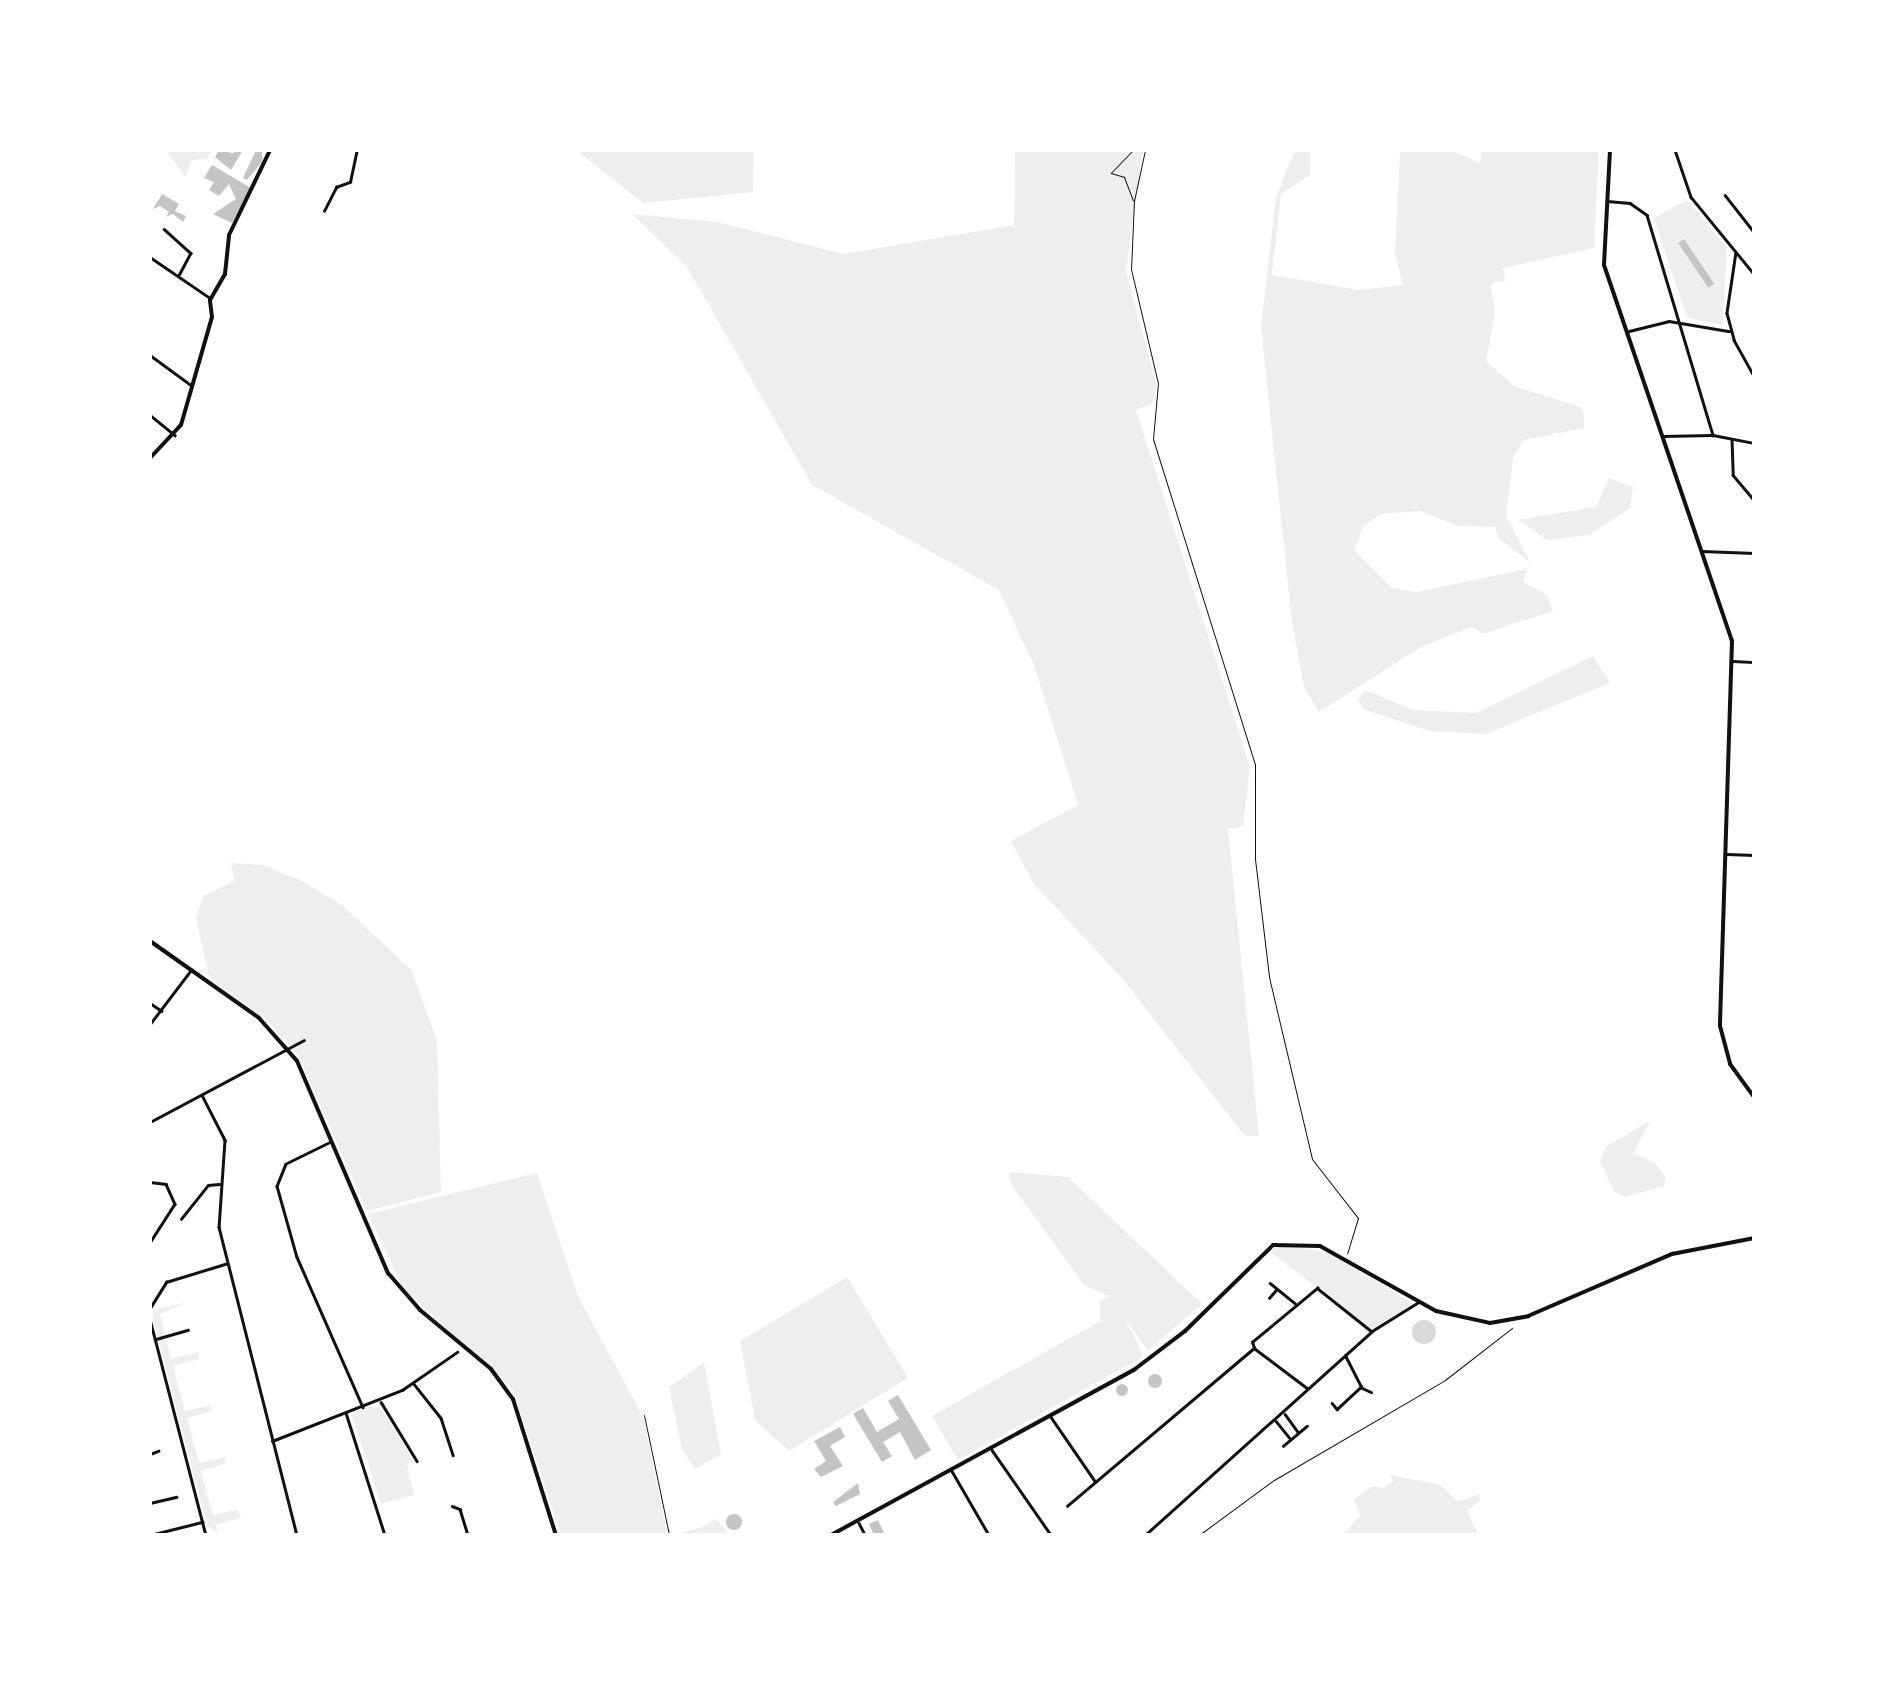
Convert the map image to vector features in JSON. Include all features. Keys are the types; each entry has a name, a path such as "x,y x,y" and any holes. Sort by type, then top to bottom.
{"street":[{"path":"150,458 175,435 193,386 210,300 225,274 231,228 270,150"},
{"path":"324,211 337,185 350,182 356,150"},
{"path":"1610,150 1602,256 1730,632 1721,1036 1730,1064 1754,1097"},
{"path":"1675,150 1690,197 1754,274"},
{"path":"1725,195 1754,232"},
{"path":"1730,202 1735,196"},
{"path":"1606,201 1630,203 1647,216 1684,322 1712,434"},
{"path":"164,229 177,232 191,254 179,275"},
{"path":"1737,251 1727,284 1731,332 1754,376"},
{"path":"150,256 210,300"},
{"path":"1626,332 1684,322 1731,332"},
{"path":"150,356 193,386"},
{"path":"150,415 175,435"},
{"path":"1662,436 1712,434 1754,444"},
{"path":"1733,438 1732,472 1754,500"},
{"path":"1702,551 1754,553"},
{"path":"1732,661 1754,662"},
{"path":"1725,854 1754,855"},
{"path":"150,941 259,1018 289,1051 394,1282 491,1369 513,1399 556,1535"},
{"path":"150,1024 192,970"},
{"path":"150,1003 163,1012"},
{"path":"150,1122 304,1040"},
{"path":"202,1095 226,1140 221,1184 227,1263 297,1535"},
{"path":"333,1142 287,1163 277,1186 296,1257 363,1406"},
{"path":"150,1182 166,1184 175,1204 150,1243"},
{"path":"180,1219 208,1185 221,1184"},
{"path":"181,1204 187,1210"},
{"path":"831,1535 1051,1417 1171,1343 1270,1247 1307,1242 1343,1258 1418,1302 1464,1320 1510,1320 1659,1258 1754,1238"},
{"path":"150,1308 166,1282 227,1263"},
{"path":"1270,1283 1296,1304"},
{"path":"1308,1388 1254,1348 1252,1342 1316,1288 1372,1331"},
{"path":"1269,1295 1277,1289"},
{"path":"1145,1535 1372,1331 1418,1302"},
{"path":"150,1319 206,1535"},
{"path":"154,1341 188,1330"},
{"path":"1067,1506 1254,1348"},
{"path":"272,1441 380,1400 457,1352"},
{"path":"1344,1355 1361,1387 1371,1392"},
{"path":"412,1382 441,1418 453,1455"},
{"path":"1336,1409 1361,1387"},
{"path":"380,1400 415,1448 417,1461"},
{"path":"1332,1404 1340,1416"},
{"path":"346,1413 385,1535"},
{"path":"1284,1413 1299,1432"},
{"path":"1051,1417 1096,1482"},
{"path":"1275,1420 1291,1439"},
{"path":"1284,1446 1307,1426"},
{"path":"991,1449 1050,1535"},
{"path":"150,1454 158,1452"},
{"path":"952,1470 989,1535"},
{"path":"150,1503 174,1498 172,1505"},
{"path":"452,1506 460,1508 468,1535"},
{"path":"858,1520 865,1535"},
{"path":"150,1535 203,1522"}],"lane":[{"path":"644,1415 670,1535"}],"path":[{"path":"1133,150 1111,173 1124,177 1134,201"},
{"path":"1146,150 1134,201 1130,269 1158,383 1152,439 1255,764 1255,859 1270,977 1312,1159 1358,1218 1343,1258"},
{"path":"1199,1535 1267,1485 1504,1340 1510,1320"}],"shaded area":[{"path":"166,150 212,150 207,159 192,160 185,177"},
{"path":"576,150 754,150 753,192 643,203"},
{"path":"1015,150 1143,150 1126,272 1157,386 1152,404 1136,410 1250,767 1243,826 1228,829 1259,1136 1245,1136 1122,978 1034,884 1011,841 1078,805 1034,665 999,590 812,485 687,267 632,214 717,222 844,254 1014,225"},
{"path":"1295,150 1310,150 1310,175 1281,194 1272,275 1359,290 1403,285 1395,253 1400,150 1451,150 1480,163 1482,150 1599,150 1594,248 1503,268 1505,282 1494,281 1491,288 1495,312 1486,361 1514,386 1581,407 1584,415 1584,428 1524,440 1513,458 1506,516 1530,562 1499,539 1495,527 1458,526 1420,511 1381,514 1364,526 1354,550 1392,588 1416,592 1527,569 1523,582 1547,595 1553,611 1483,634 1472,627 1423,646 1319,712 1304,687 1292,623 1261,327 1276,197"},
{"path":"1687,200 1727,247 1723,325 1687,318 1654,218"},
{"path":"1609,478 1633,487 1630,508 1589,535 1547,540 1518,520 1596,507"},
{"path":"1593,656 1610,683 1486,734 1430,731 1365,710 1358,701 1365,690 1414,710 1476,713"},
{"path":"231,863 263,865 302,881 342,905 411,970 437,1040 441,1192 367,1211 298,1055 269,1023 209,977 196,918 203,896 235,881"},
{"path":"1650,1121 1633,1153 1655,1163 1666,1178 1664,1186 1625,1197 1614,1191 1600,1161 1606,1146"},
{"path":"1009,1172 1068,1177 1202,1304 1148,1351 1126,1320 1143,1355 1139,1359 958,1460 932,1416 1100,1321 1100,1301 1109,1296 1084,1285 1011,1184"},
{"path":"537,1173 578,1296 644,1419 667,1535 561,1535 513,1390 403,1288 368,1214"},
{"path":"1284,1245 1329,1253 1415,1305 1372,1330 1269,1251"},
{"path":"847,1277 908,1378 789,1451 755,1420 740,1341"},
{"path":"187,1302 160,1314 171,1359 198,1352 199,1359 173,1366 185,1411 211,1405 212,1411 187,1418 199,1463 225,1457 226,1463 201,1471 213,1515 238,1509 241,1518 216,1525 218,1535 207,1525 153,1319 153,1310"},
{"path":"1419,1320 1429,1320 1436,1332 1429,1344 1419,1344 1412,1337 1412,1327"},
{"path":"704,1363 721,1454 695,1469 682,1449 669,1387"},
{"path":"372,1406 381,1408 414,1461 407,1464 414,1495 381,1504 351,1413"},
{"path":"1390,1475 1441,1485 1458,1502 1479,1494 1480,1500 1467,1511 1479,1535 1343,1535 1360,1515 1354,1500 1372,1486 1384,1488 1393,1481"},
{"path":"716,1519 730,1535 672,1535 702,1527"}],"building":[{"path":"219,150 243,150 231,170 215,157"},
{"path":"256,150 262,150 262,162 247,180 243,178"},
{"path":"212,165 251,188 232,223 213,214 236,199 229,184 219,196 209,190 214,182 204,178"},
{"path":"162,194 179,204 175,211 186,216 183,222 173,214 166,217 169,212 160,206 153,209"},
{"path":"1684,239 1714,284 1708,288 1678,243"},
{"path":"1155,1374 1162,1381 1155,1388 1148,1381"},
{"path":"1122,1384 1128,1390 1122,1396 1116,1390"},
{"path":"898,1395 931,1450 915,1460 900,1432 883,1442 892,1456 882,1462 853,1414 863,1408 877,1432 899,1419 888,1401"},
{"path":"840,1427 845,1437 830,1446 843,1466 821,1477 814,1469 826,1461 814,1441"},
{"path":"858,1483 860,1494 836,1506 833,1502"},
{"path":"734,1514 742,1522 734,1530 726,1522"},
{"path":"878,1520 885,1535 874,1535 869,1524"}]}
